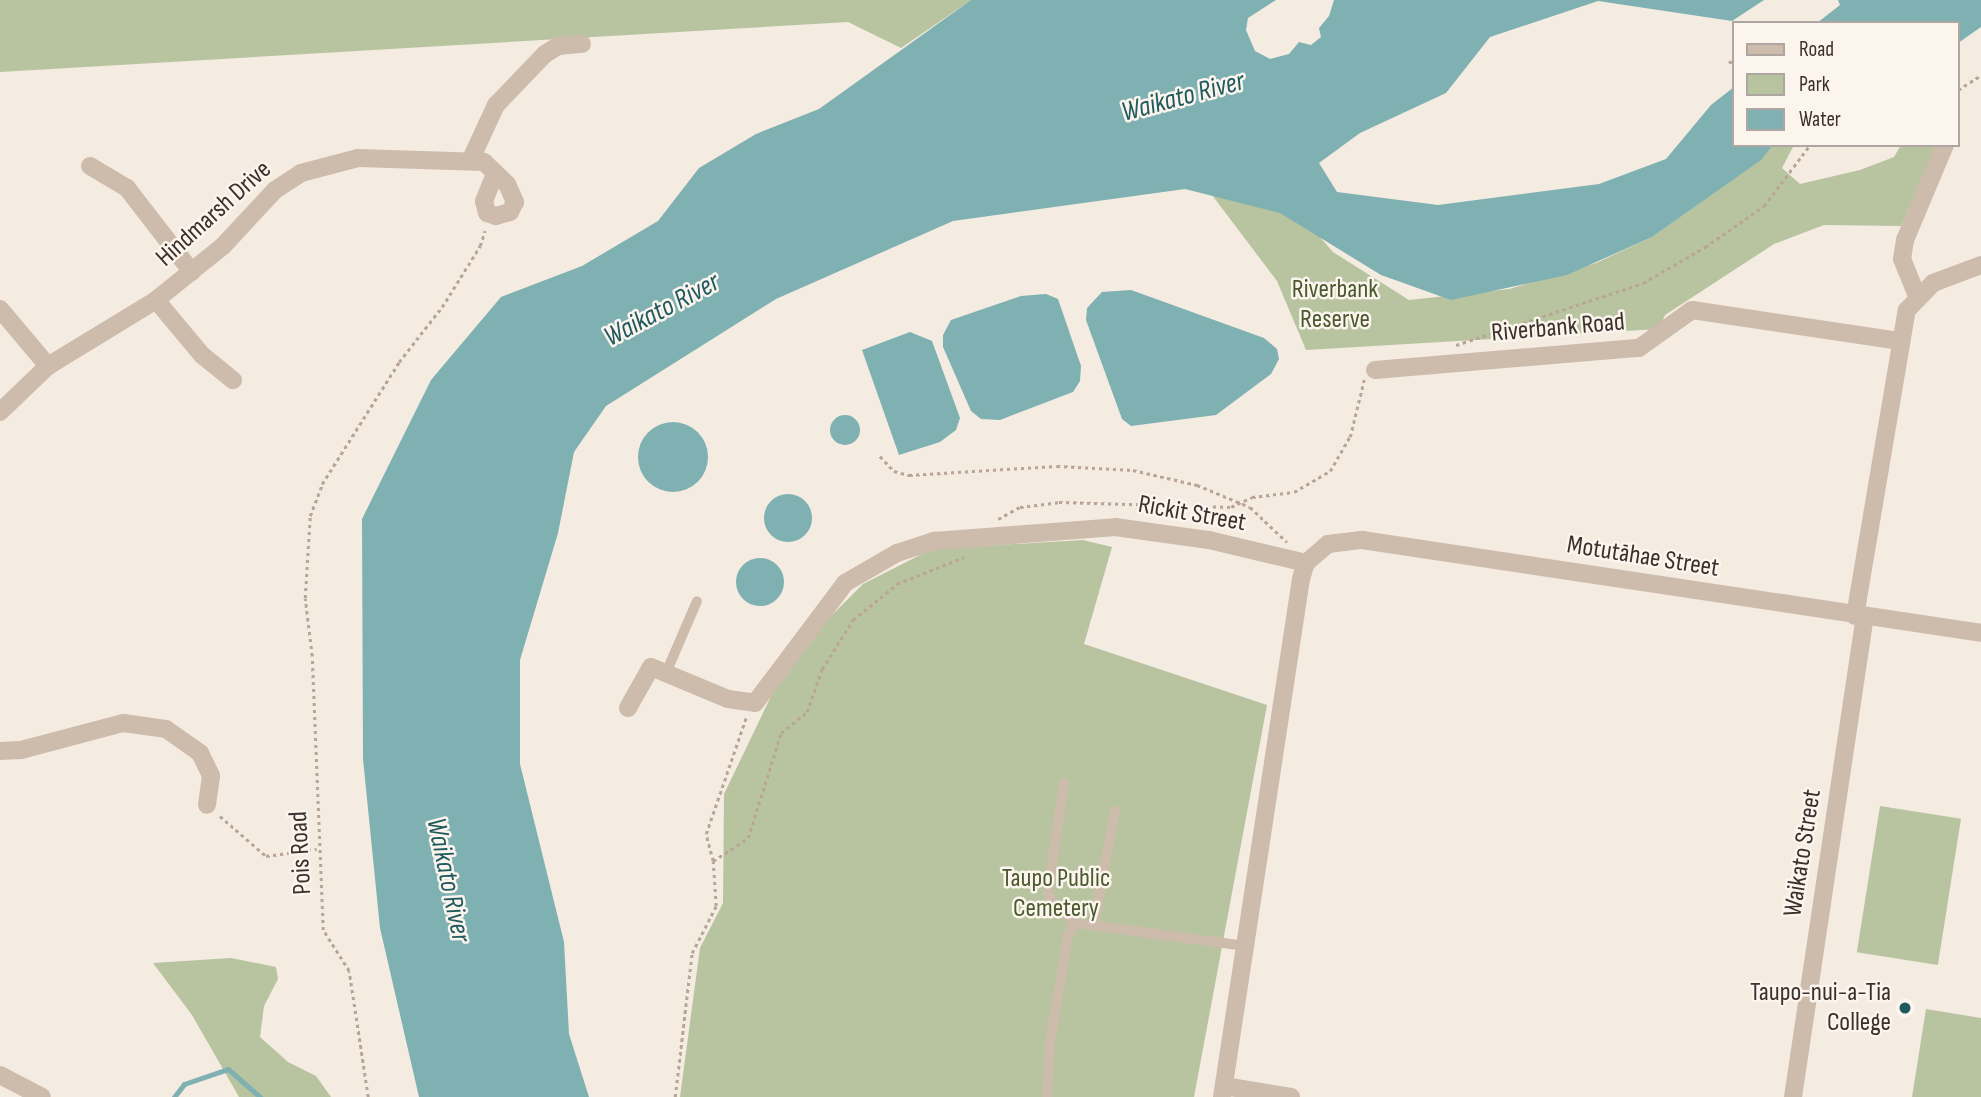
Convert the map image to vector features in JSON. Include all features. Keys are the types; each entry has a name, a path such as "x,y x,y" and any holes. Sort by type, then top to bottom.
{"street":[{"path":"495,174 484,201 489,215 504,215 515,202 507,184 484,162 471,159 496,105 545,54 558,46 582,44"},
{"path":"1944,147 1905,240 1902,258 1917,296 1946,276 1981,265"},
{"name":"Hindmarsh Drive","path":"0,412 48,366 156,300 192,272 223,246 275,190 301,173 358,158 471,159"},
{"path":"90,166 127,188 192,272"},
{"name":"Waikato Street","path":"1793,1097 1899,341 1906,310 1917,296"},
{"path":"156,300 202,355 233,380"},
{"path":"0,309 48,366"},
{"name":"Riverbank Road","path":"1376,370 1639,348 1692,310 1899,341"},
{"name":"Rickit Street","path":"755,703 845,583 897,553 935,541 1115,527 1209,540 1306,563"},
{"name":"Motutāhae Street","path":"1306,563 1328,544 1362,540 1981,633"},
{"path":"1290,1097 1223,1092 1306,563"},
{"path":"628,708 651,667 728,699 755,703"},
{"path":"0,751 21,750 123,723 166,729 200,753 211,776 206,805"},
{"path":"0,1075 42,1097"}],"lane":[{"path":"666,673 697,601"},
{"path":"1064,783 1048,892 1075,923 1094,923 1245,946"},
{"path":"1094,923 1115,811"},
{"path":"1048,1097 1050,1042 1068,936 1075,923"}],"path":[{"path":"1728,61 1732,63"},
{"path":"1960,89 1981,75"},
{"name":"Pois Road","path":"368,1097 349,971 323,930 317,849 312,656 305,598 310,516 322,484 398,362 474,257 489,215"},
{"path":"880,456 894,471 909,475 1057,466 1133,470 1197,485 1250,507 1287,539 1286,559"},
{"path":"713,861 706,834 714,802 755,703"},
{"path":"206,805 266,856 317,849"}],"green space":[{"path":"0,0 971,0 901,48 848,22 0,72"},
{"name":"Riverbank Reserve","path":"1771,147 1793,147 1782,168 1800,184 1860,170 1894,157 1900,147 1936,147 1901,226 1824,225 1774,244 1665,315 1659,329 1306,350 1277,281 1212,195 1303,218 1333,252 1409,300 1509,289 1596,263 1652,237 1760,160"},
{"name":"Taupo Public Cemetery","path":"1083,540 1112,547 1084,644 1267,705 1194,1097 680,1097 700,948 723,903 724,794 790,657 863,584 932,549"},
{"path":"1880,806 1961,819 1938,965 1857,952"},
{"path":"231,958 276,967 278,979 264,1006 260,1037 288,1062 316,1076 331,1097 239,1097 192,1015 153,963"},
{"path":"1926,1009 1981,1018 1981,1097 1912,1097"}],"water":[{"name":"Waikato River","path":"971,0 1276,0 1248,18 1246,30 1255,51 1270,59 1289,54 1299,42 1311,45 1321,37 1319,28 1329,16 1334,0 1764,0 1732,21 1598,1 1490,37 1446,93 1360,133 1319,163 1337,192 1438,205 1599,184 1666,159 1711,105 1732,89 1732,147 1771,147 1761,160 1652,237 1567,275 1451,300 1381,275 1280,213 1185,189 953,221 776,299 606,406 574,452 558,533 520,660 520,764 564,942 569,1034 589,1097 419,1097 380,928 363,759 362,519 431,380 501,297 582,266 658,221 699,168 756,134 819,109"},
{"path":"1838,0 1981,0 1981,27 1960,42 1960,21 1820,21 1840,5"},
{"path":"1131,290 1264,338 1277,349 1279,359 1271,374 1216,415 1131,426 1122,419 1086,320 1087,308 1102,292"},
{"path":"1046,294 1058,299 1081,366 1080,381 1073,392 1000,420 981,419 971,411 943,347 943,335 951,320 1021,296"},
{"path":"910,332 932,341 960,418 956,430 940,442 899,455 862,350"},
{"path":"845,415 855,420 860,430 855,440 845,445 835,440 830,430 835,420"},
{"path":"673,422 698,432 708,457 698,482 673,492 648,482 638,457 648,432"},
{"path":"788,494 797,495 805,501 811,509 811,527 805,535 797,541 788,542 779,541 771,535 765,527 764,518 765,509 771,501 779,495"},
{"path":"760,558 769,559 777,565 783,573 783,591 777,599 769,605 760,606 751,605 743,599 737,591 736,582 737,573 743,565 751,559"}],"waterway":[{"path":"174,1097 184,1084 228,1069 260,1097"}],"place":[{"name":"Taupo-nui-a-Tia College","path":"1905,1008"}]}
